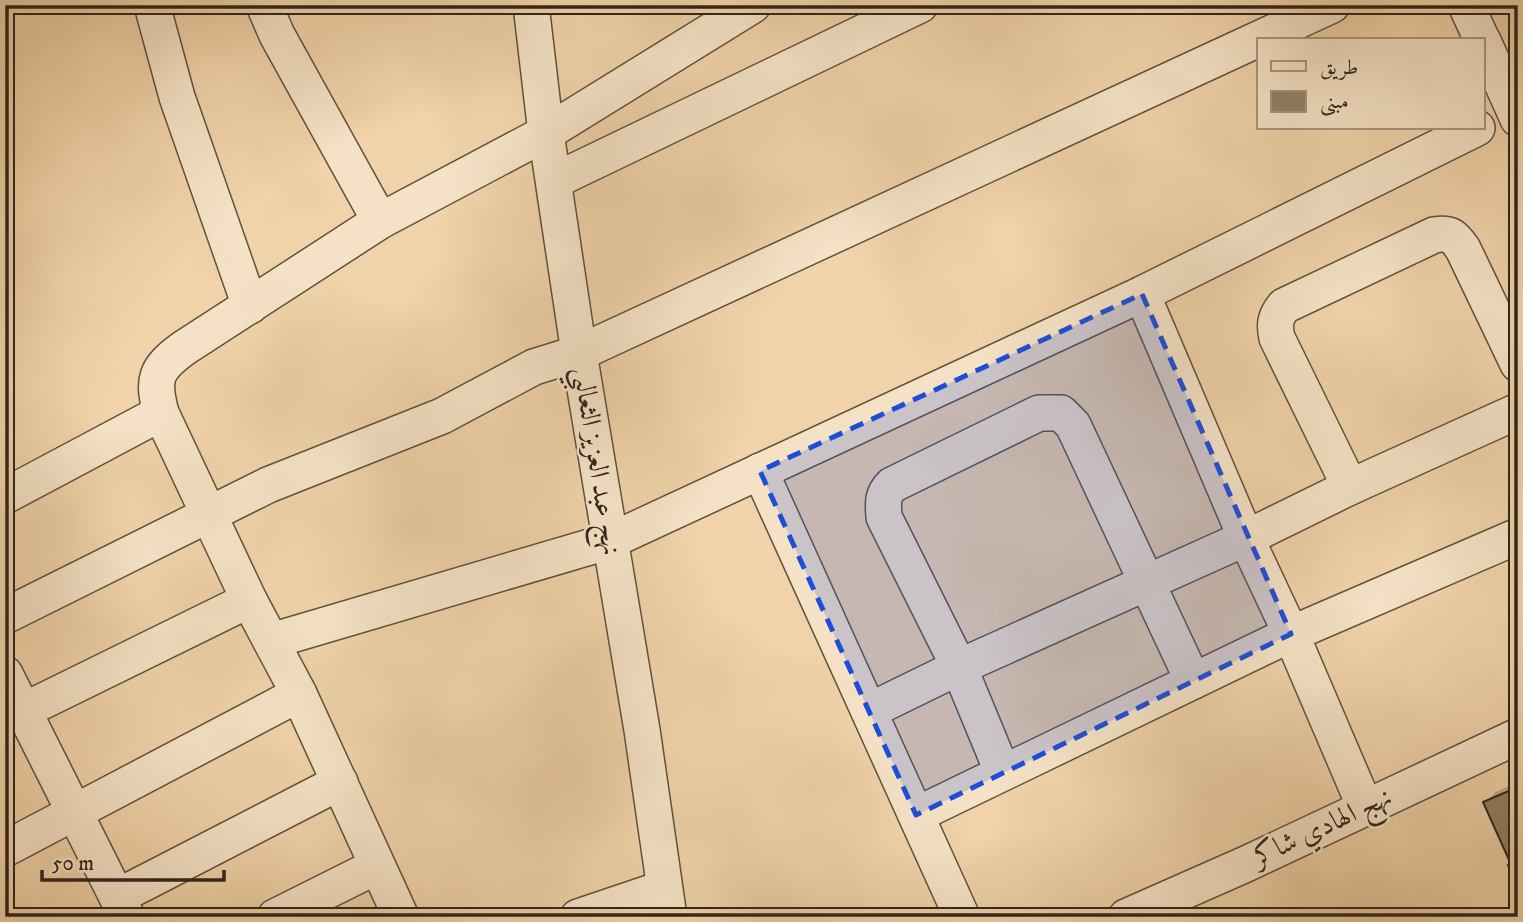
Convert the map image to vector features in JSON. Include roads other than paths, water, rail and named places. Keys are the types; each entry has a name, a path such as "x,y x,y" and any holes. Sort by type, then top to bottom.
{"street":[{"path":"152,5 177,97 250,306"},
{"path":"264,5 380,221"},
{"name":"نهج عبد العزيز الثعالبي","path":"531,5 546,134 579,353 642,730 666,902"},
{"path":"554,181 920,5"},
{"path":"1261,38 1332,5"},
{"path":"1466,5 1482,38"},
{"path":"401,917 299,694 248,600 161,414 155,389 156,377 161,368 184,348 380,221 546,134 737,10"},
{"path":"5,616 268,485 442,416 534,367 579,353 1257,40"},
{"path":"1484,43 1516,112 1484,125"},
{"path":"271,641 610,541 1142,295 1473,130"},
{"path":"1350,487 1277,338 1274,325 1277,314 1284,306 1434,235 1444,233 1454,236 1463,248 1518,364"},
{"path":"1142,295 1246,538 1292,634 1364,807"},
{"path":"869,711 958,667 1246,538 1350,487 1518,411"},
{"path":"1002,771 958,667 884,517 884,493 892,485 1039,413 1061,413 1073,425 1193,681"},
{"path":"5,496 161,414"},
{"path":"760,471 962,917"},
{"path":"916,814 1292,634 1518,536"},
{"path":"23,711 248,600"},
{"path":"5,674 122,907 340,782"},
{"path":"5,849 299,694"},
{"name":"نهج الهادي شاكر","path":"1126,917 1518,736"},
{"path":"275,917 377,866"},
{"path":"578,917 666,902"}]}
